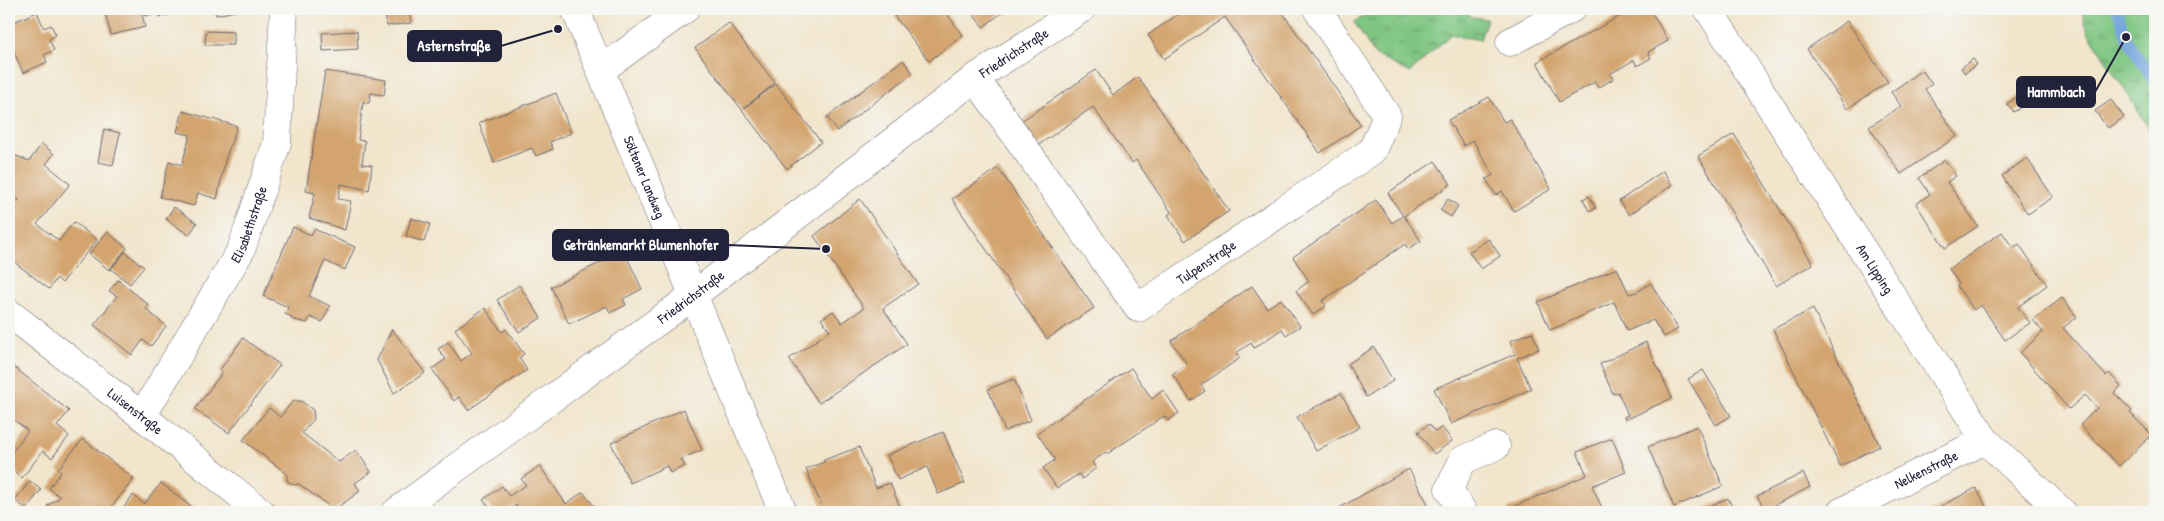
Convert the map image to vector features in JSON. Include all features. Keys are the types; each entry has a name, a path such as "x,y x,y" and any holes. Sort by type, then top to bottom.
{"street":[{"name":"Elisabethstraße","path":"142,416 241,250 277,143 284,9"},
{"name":"Söltener Landweg","path":"575,9 783,512"},
{"path":"601,70 685,9"},
{"name":"Friedrichstraße","path":"396,512 694,295 975,78 1081,9"},
{"name":"Tulpenstraße","path":"975,78 1138,308 1372,151 1387,116 1317,9"},
{"path":"1510,42 1571,9"},
{"name":"Am Lipping","path":"1708,9 1985,440 2062,512"},
{"name":"Luisenstraße","path":"9,313 142,416 261,512"},
{"name":"Nelkenstraße","path":"1841,512 1985,440"},
{"path":"1463,512 1449,489 1463,460 1496,446"}],"green space":[{"path":"1378,9 1464,9 1472,17 1487,19 1480,40 1451,34 1410,73 1375,55 1354,22"},
{"path":"2081,9 2155,9 2155,138 2088,32"}],"building":[{"path":"104,9 141,9 145,27 111,35"},
{"path":"143,9 190,10 159,17 158,12 145,16"},
{"path":"214,9 240,9 240,10 216,15"},
{"path":"384,9 409,9 411,23 387,26"},
{"path":"889,9 943,9 963,35 929,61"},
{"path":"977,9 1007,9 983,27 972,13"},
{"path":"1186,9 1280,9 1361,125 1320,153 1225,17 1164,59 1148,35"},
{"path":"1633,9 1650,9 1668,41 1648,52 1651,58 1637,66 1634,60 1610,74 1613,79 1598,88 1595,82 1559,102 1537,62"},
{"path":"37,12 44,28 51,25 56,35 49,39 54,50 44,55 47,62 23,73 9,40 9,24"},
{"path":"1847,21 1888,82 1847,109 1807,49"},
{"path":"729,23 775,83 744,108 776,84 821,142 787,169 695,48"},
{"path":"206,31 234,32 234,45 205,45"},
{"path":"357,31 358,49 323,51 322,33"},
{"path":"1973,59 1977,64 1965,73 1961,68"},
{"path":"903,60 913,73 837,131 827,117"},
{"path":"1096,70 1113,95 1138,77 1229,211 1185,241 1168,215 1171,212 1136,160 1132,163 1093,107 1037,146 1020,122"},
{"path":"1922,70 1932,84 1925,89 1957,136 1901,174 1869,127 1901,106 1891,92"},
{"path":"325,71 386,80 384,95 371,93 369,103 363,102 358,140 365,141 362,164 372,165 369,190 341,184 338,199 351,201 345,230 309,218 315,193 306,191"},
{"path":"2032,86 2038,95 2014,112 2007,104"},
{"path":"556,93 571,133 550,142 553,149 536,156 532,148 494,163 479,123"},
{"path":"1489,97 1504,122 1510,119 1551,189 1514,211 1502,191 1496,195 1486,179 1493,175 1473,140 1464,146 1448,120"},
{"path":"2111,100 2124,117 2108,128 2095,111"},
{"path":"183,111 237,126 225,161 217,199 198,193 194,206 160,197 169,161 182,165 190,135 177,132"},
{"path":"104,129 120,133 113,165 98,162"},
{"path":"1734,134 1813,264 1776,286 1698,156"},
{"path":"42,144 54,154 46,164 70,184 37,224 59,241 74,222 97,240 62,283 57,278 49,289 9,258 9,212 19,200 9,191 9,153 29,161"},
{"path":"2027,158 2053,197 2028,214 2002,176"},
{"path":"1945,160 1956,176 1947,182 1978,226 1945,248 1916,204 1930,194 1919,178"},
{"path":"1435,161 1451,184 1404,216 1421,241 1408,249 1405,244 1322,301 1326,306 1313,315 1296,291 1309,281 1293,257 1376,200 1392,223 1403,216 1388,193"},
{"path":"998,168 1094,308 1047,339 952,199"},
{"path":"1663,171 1672,185 1629,215 1619,201"},
{"path":"1589,196 1596,208 1589,211 1583,199"},
{"path":"860,199 918,284 883,308 907,344 819,403 789,359 830,331 821,319 833,311 842,323 864,308 814,236"},
{"path":"1448,199 1458,206 1451,217 1440,210"},
{"path":"174,207 197,223 189,235 166,219"},
{"path":"411,218 430,224 424,242 406,236"},
{"path":"293,227 311,235 314,229 355,247 345,270 325,261 309,296 330,306 322,322 310,317 307,323 291,319 292,317 285,314 288,307 263,296"},
{"path":"107,232 127,248 109,270 89,254"},
{"path":"2002,232 2013,248 2019,244 2047,285 2018,307 2030,323 2005,340 1981,305 1974,310 1957,286 1959,284 1949,269"},
{"path":"1489,239 1500,256 1481,269 1469,252"},
{"path":"624,251 642,289 623,299 626,305 610,313 607,306 569,324 551,287"},
{"path":"125,252 144,267 130,284 111,269"},
{"path":"1617,268 1629,294 1637,292 1651,283 1678,329 1664,337 1653,320 1627,331 1614,302 1550,330 1538,302"},
{"path":"118,280 149,305 146,309 166,326 151,346 143,340 132,355 94,325 117,296 109,291"},
{"path":"519,285 541,318 519,332 497,300"},
{"path":"1252,286 1267,308 1281,299 1300,326 1286,335 1282,329 1254,348 1251,343 1236,353 1240,358 1201,385 1205,391 1191,401 1172,374 1187,364 1171,341"},
{"path":"2062,298 2077,317 2063,328 2106,376 2109,373 2121,386 2114,393 2132,411 2130,413 2153,434 2119,466 2080,425 2097,408 2085,395 2069,409 2020,353 2043,332 2033,320"},
{"path":"485,308 502,332 506,329 524,354 519,358 527,370 468,410 459,397 454,401 432,369 446,359 438,349 448,342 461,361 472,353 455,329"},
{"path":"1813,309 1880,446 1840,466 1773,329"},
{"path":"392,329 425,373 394,393 377,360"},
{"path":"1532,332 1539,349 1517,358 1531,389 1451,424 1434,389 1515,354 1510,341"},
{"path":"243,338 280,365 229,433 195,409 222,373 219,371"},
{"path":"1646,342 1672,398 1625,420 1624,417 1628,415 1618,392 1613,394 1600,364"},
{"path":"1374,347 1393,381 1366,397 1348,364"},
{"path":"14,367 69,411 57,426 69,436 52,458 43,451 22,478 9,467 9,456 28,431 9,416 9,374"},
{"path":"1131,368 1152,399 1163,390 1179,413 1168,421 1164,416 1107,454 1106,452 1092,462 1096,468 1082,479 1079,474 1057,488 1043,468 1055,460 1037,433"},
{"path":"1703,370 1731,416 1716,425 1688,379"},
{"path":"1014,379 1031,420 1005,431 988,389"},
{"path":"1341,393 1360,427 1316,451 1297,417"},
{"path":"293,401 301,401 313,410 314,419 302,433 339,462 356,450 371,472 355,483 360,491 334,510 299,484 294,485 287,481 287,474 243,440 269,408 280,417"},
{"path":"684,409 702,450 681,459 685,466 670,473 667,466 630,483 611,443"},
{"path":"1429,424 1435,432 1442,427 1452,441 1434,454 1418,432"},
{"path":"1697,426 1723,486 1674,507 1648,447"},
{"path":"943,432 965,483 938,494 927,467 898,480 887,455"},
{"path":"1612,438 1626,472 1592,486 1603,510 1597,512 1509,512 1508,509 1587,475 1577,452"},
{"path":"83,439 134,479 109,510 107,509 104,512 82,512 79,510 78,512 55,512 47,506 60,497 49,488 61,472 58,469"},
{"path":"859,447 876,488 890,483 902,512 824,512 806,469"},
{"path":"540,466 566,504 583,492 599,512 520,512 516,505 506,512 494,512 483,500 502,486 509,496 526,485 521,479"},
{"path":"1409,469 1428,504 1413,512 1332,512"},
{"path":"1803,473 1810,487 1765,510 1757,496"},
{"path":"30,481 41,490 26,509 15,500"},
{"path":"161,483 194,509 192,512 120,512 133,495 144,504"},
{"path":"1976,488 1989,512 1928,512 1937,508"},
{"path":"1728,498 1734,512 1694,512 1712,505"}],"waterway":[{"path":"2117,9 2126,37 2155,84"}],"place":[{"name":"Asternstraße","path":"558,29"},
{"name":"Hammbach","path":"2126,37"},
{"name":"Getränkemarkt Blumenhofer","path":"826,249"}]}
